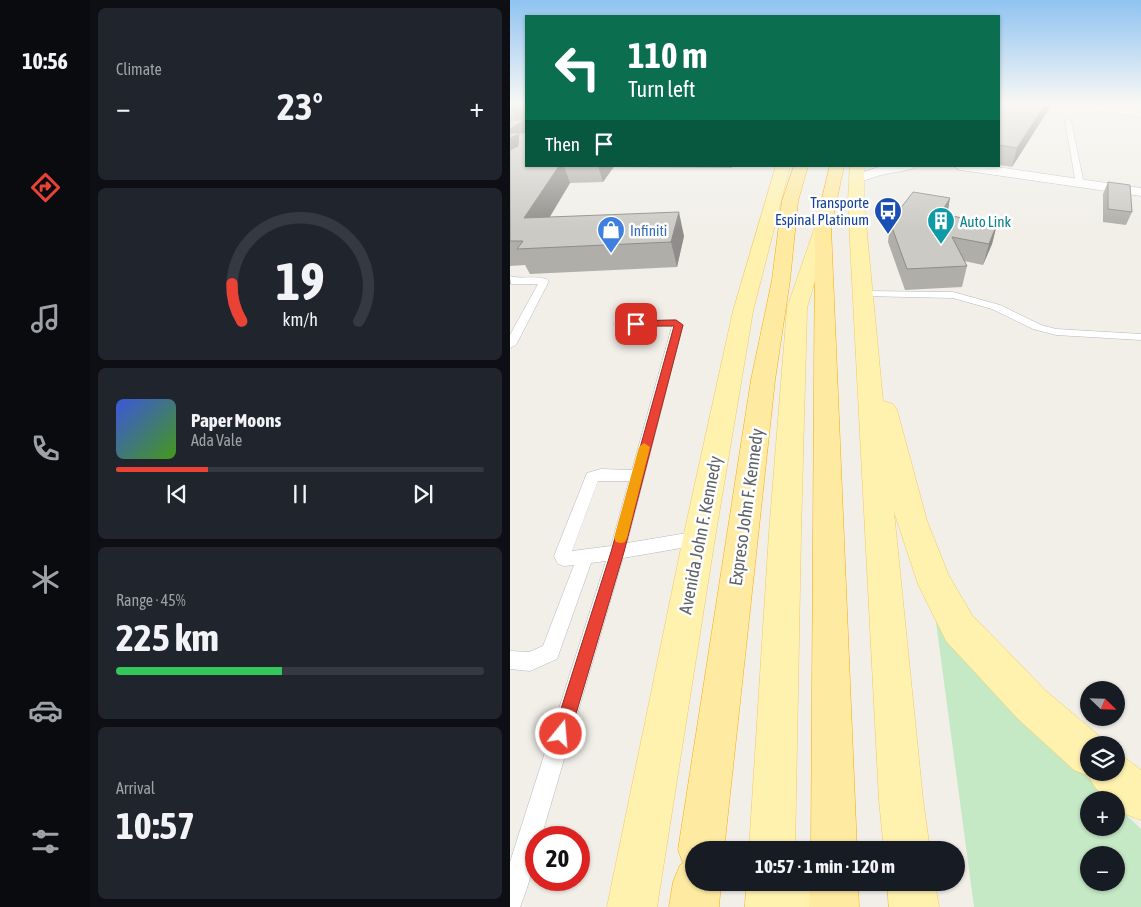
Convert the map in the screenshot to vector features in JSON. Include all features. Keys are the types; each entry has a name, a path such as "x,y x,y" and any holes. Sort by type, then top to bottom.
{"highway":[{"name":"Expreso John F. Kennedy","path":"702,841 763,380 781,280 790,201 801,167"},
{"path":"834,841 823,227 837,167"},
{"path":"694,907 696,891"},
{"path":"834,891 834,907"}],"main road":[{"name":"Avenida John F. Kennedy","path":"632,907 699,538 743,311 783,167"},
{"path":"857,173 856,203 864,286 871,410 901,800 906,841"},
{"path":"777,839 785,533 797,308 823,227"},
{"path":"864,286 884,410 912,521 934,584 959,628 1032,705 1080,747"},
{"path":"1120,781 1141,798"},
{"path":"626,907 641,860"},
{"path":"770,907 771,891"},
{"path":"797,891 802,907"},
{"path":"912,891 914,907"}],"street":[{"path":"857,173 901,167"},
{"path":"967,167 1141,192"}],"lane":[{"path":"1073,145 1080,184"},
{"path":"510,279 514,282 544,281 510,345"},
{"path":"864,286 953,295 996,307 1047,330 1141,337"},
{"path":"511,898 617,552 678,325 676,323 618,324"},
{"path":"636,476 601,475 592,478 562,556 564,560 699,538"},
{"path":"510,660 530,662 550,652 585,557"}],"green space":[{"path":"936,622 1012,703 1080,770 1080,781 1092,781 1102,791 1080,791 1080,836 1125,836 1125,814 1141,829 1141,907 974,907"}],"building":[{"path":"525,145 525,167 558,167 524,218 679,212 671,242 517,249 523,241 510,241 510,150"},
{"path":"1001,145 1019,145 1017,148"},
{"path":"1108,182 1130,185 1132,212 1108,209"},
{"path":"913,192 950,198 940,214 997,224 989,244 952,237 967,266 907,269 890,222"}],"slow traffic":[{"path":"621,538 644,447"}],"place":[{"name":"Transporte Espinal Platinum","path":"888,235"},
{"name":"Auto Link","path":"941,245"},
{"name":"Infiniti","path":"611,254"}],"route":[{"path":"561,734 617,552 678,325 676,323 636,324"}]}
